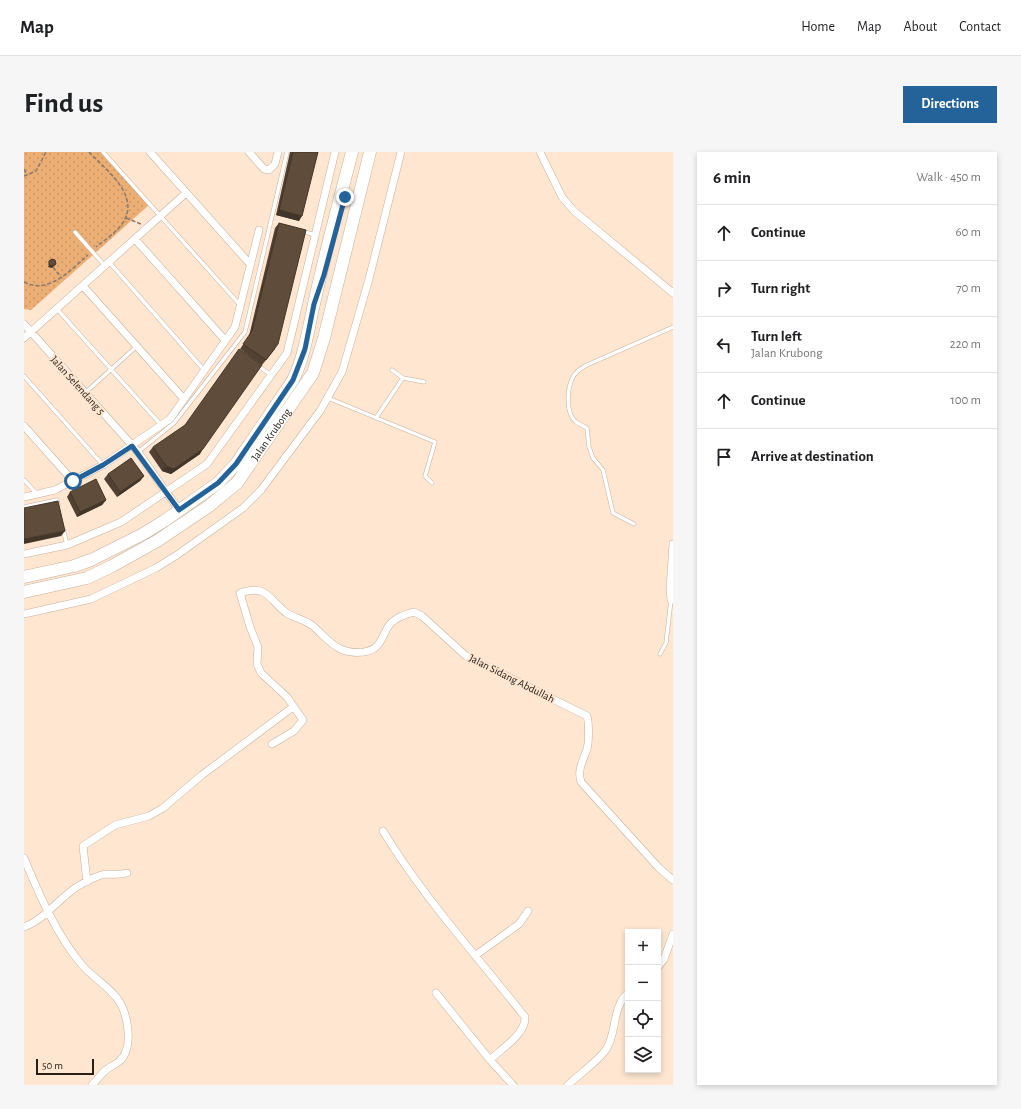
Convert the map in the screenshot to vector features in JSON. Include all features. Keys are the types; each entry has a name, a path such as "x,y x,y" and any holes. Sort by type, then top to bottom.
{"main road":[{"name":"Jalan Krubong","path":"24,577 74,566 91,560 143,534 225,476 236,464 293,380 305,349 314,304 352,152"},
{"name":"Jalan Krubong","path":"24,592 87,578 157,541 227,492 237,483 313,372 370,152"},
{"path":"314,304 324,275 345,197 349,192 352,194 351,200 331,277 330,310"}],"street":[{"path":"150,152 250,264"},
{"path":"249,152 264,169 269,170 275,164 278,152"},
{"path":"24,554 67,545 121,522 207,464 287,353 335,152"},
{"path":"24,614 91,599 156,568 177,555 252,500 328,398 342,372 401,152"},
{"path":"540,152 562,197 574,211 673,293"},
{"path":"24,338 186,193"},
{"path":"24,497 55,490 135,449 170,418 235,327 259,230"},
{"path":"135,239 225,340"},
{"path":"83,286 183,398"},
{"name":"Jalan Selendang 5","path":"24,324 135,449 179,510"},
{"path":"24,426 73,481"},
{"path":"672,600 670,589 673,544"},
{"name":"Jalan Sidang Abdullah","path":"272,744 294,731 303,720 287,697 261,673 257,664 258,647 250,627 240,593 250,589 262,591 288,613 312,625 331,644 340,650 347,651 365,652 372,649 383,639 386,628 392,622 402,616 414,612 422,616 466,656 587,716 589,741 578,774 581,782 659,868 673,880"},
{"path":"87,882 83,846 115,825 148,816 163,808 202,775 293,707"},
{"path":"383,831 406,865 525,1017 525,1023 522,1030 490,1060"},
{"path":"24,858 48,910 71,951 82,966 112,992 124,1010 129,1041 126,1052 120,1062 106,1070 92,1085"},
{"path":"24,927 41,919 48,910 64,896 87,882 104,874 116,875 128,873"},
{"path":"476,955 519,924 528,911"},
{"path":"660,965 664,959 673,934"},
{"path":"436,993 490,1060 513,1085"},
{"path":"568,1085 606,1049 610,1041 619,1003 625,996"}],"lane":[{"path":"103,152 240,305"},
{"path":"135,449 174,423 245,332 287,152"},
{"path":"270,223 278,225"},
{"path":"300,231 315,235"},
{"path":"75,232 92,251 107,264 204,370"},
{"path":"57,309 161,425"},
{"path":"634,524 613,513 603,470 593,458 589,447 587,428 576,422 572,416 569,407 570,385 573,377 579,370 587,365 673,327"},
{"path":"85,393 137,346"},
{"path":"233,348 240,352"},
{"path":"252,362 270,375"},
{"path":"392,370 403,378 424,382"},
{"path":"24,376 103,465"},
{"path":"376,418 403,378"},
{"path":"328,398 435,442 425,476 432,483"},
{"path":"24,480 37,494"},
{"path":"24,508 57,500 58,508"},
{"path":"62,523 67,545"},
{"path":"660,654 666,643 672,600"}],"path":[{"path":"24,169 25,175 36,170 46,152"},
{"path":"24,282 34,286 45,285 61,277 119,227 126,218 128,206 125,192 89,152"},
{"path":"126,218 149,226"},
{"path":"53,267 61,277"}],"shaded area":[{"path":"24,152 101,152 149,205 31,310 24,309"}],"building":[{"path":"293,152 318,152 302,216 279,210"},
{"path":"279,223 306,230 278,344 266,360 243,344 252,331"},
{"path":"52,259 55,260 56,264 53,266 49,265 49,261"},
{"path":"239,349 262,365 203,449 174,469 166,466 153,447 185,425"},
{"path":"131,458 144,476 120,492 108,474"},
{"path":"96,479 106,500 80,512 70,492"},
{"path":"58,501 65,531 24,539 24,508"}],"route":[{"path":"73,481 103,465 132,446 138,452 179,510 218,483 225,476 236,464 293,380 299,367 305,349 314,304 324,275 345,197"}]}
